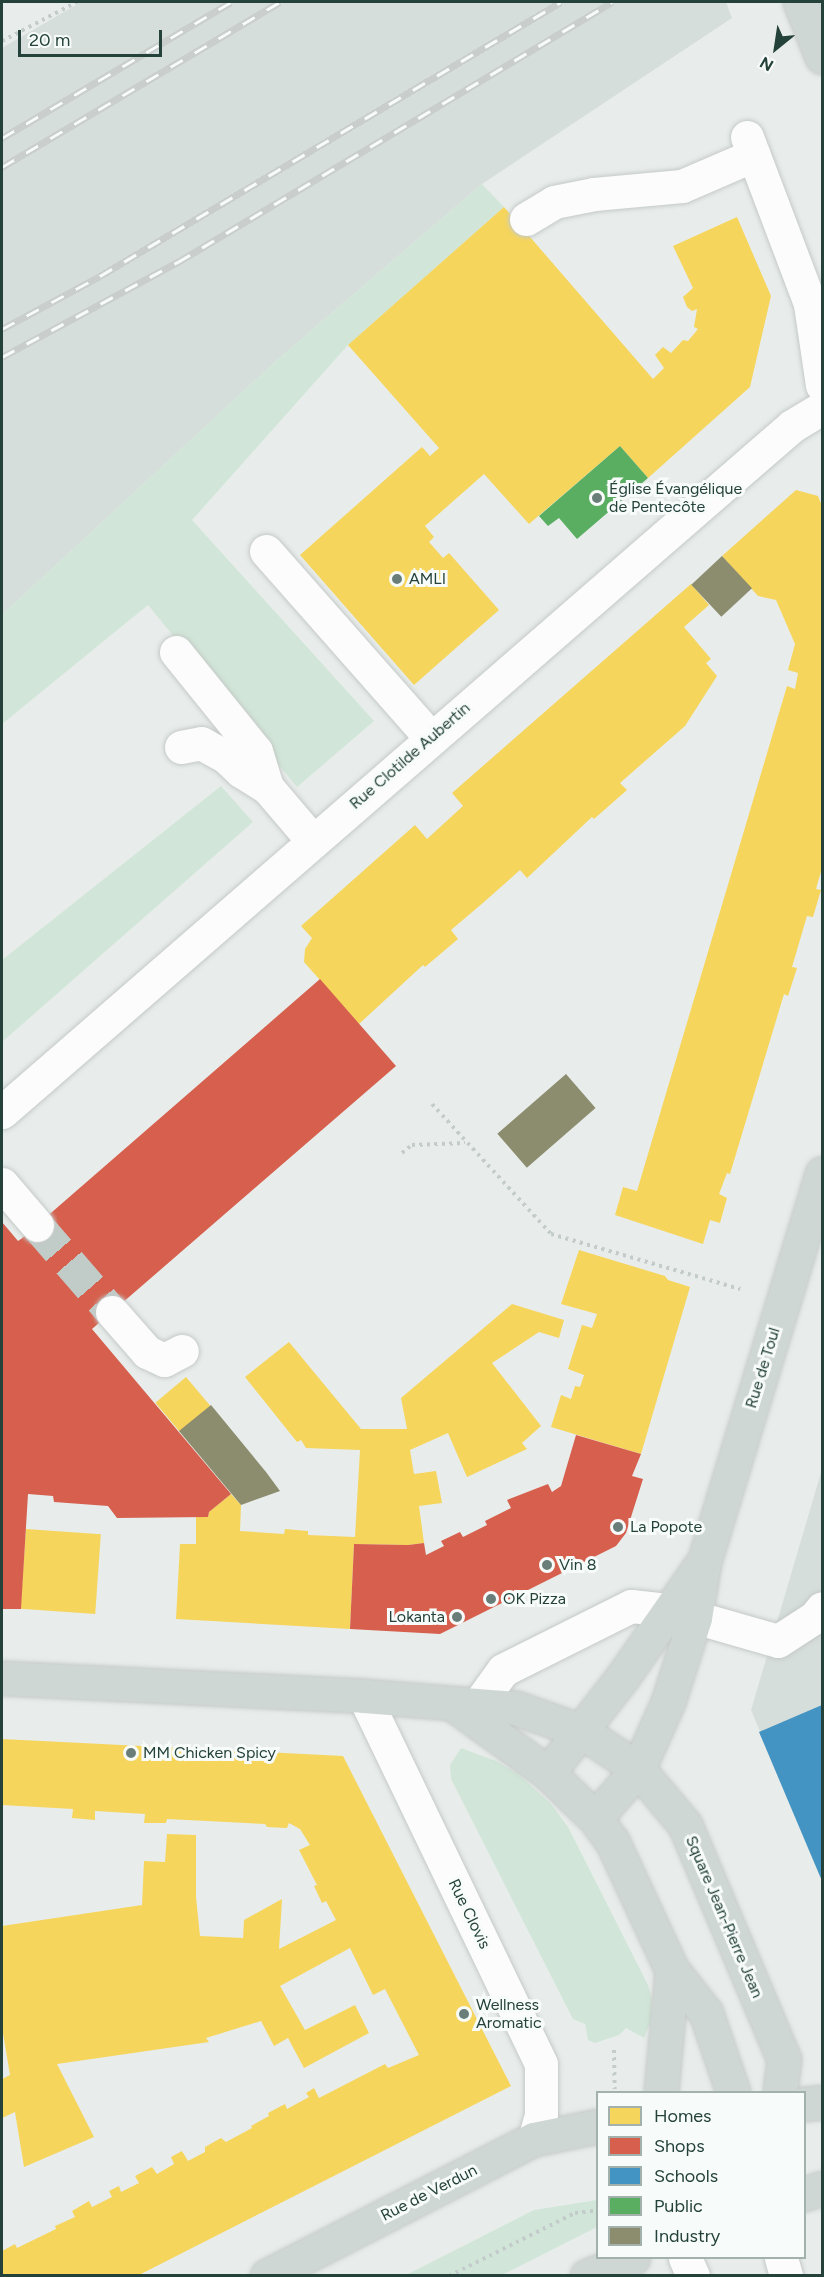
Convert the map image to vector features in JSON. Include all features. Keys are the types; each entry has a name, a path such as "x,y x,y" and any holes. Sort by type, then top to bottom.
{"main road":[{"name":"Rue de Toul","path":"595,1818 638,1769 668,1702 683,1614 704,1562 822,1174"},
{"name":"Rue de Toul","path":"548,1773 581,1731 683,1614"},
{"path":"2,1678 364,1696 465,1705 548,1773 595,1818 612,1841 672,1970 706,2013 733,2091"},
{"name":"Square Jean-Pierre Jean","path":"465,1705 516,1708 581,1731 638,1769 685,1825 784,2059 780,2091"},
{"path":"661,2091 672,1970"},
{"path":"806,2104 822,2102"},
{"name":"Rue de Verdun","path":"267,2276 534,2139 596,2126"},
{"path":"806,2193 822,2188"},
{"path":"586,2276 630,2259"}],"street":[{"path":"526,219 554,202 640,188 682,186 751,146 810,304 822,385"},
{"name":"Rue Clotilde Aubertin","path":"2,1112 792,426 822,408"},
{"path":"266,551 431,738"},
{"path":"176,652 256,751 267,787"},
{"path":"181,747 201,743 226,757 241,771 267,787 313,841"},
{"path":"2,1184 37,1225"},
{"path":"112,1312 147,1352 164,1360 182,1351"},
{"path":"465,1705 503,1670 631,1606 683,1614 778,1641 815,1617 822,1608"},
{"name":"Rue Clovis","path":"364,1696 541,2064 541,2115 534,2139"},
{"path":"685,2259 693,2276"},
{"path":"781,2259 786,2276"}],"path":[{"path":"2,41 77,2"},
{"path":"432,1104 551,1234 740,1289"},
{"path":"402,1153 412,1145 466,1143"},
{"path":"614,2050 615,2091"},
{"path":"449,2276 575,2213 596,2210"}],"shaded area":[{"path":"81,2 726,2 732,18 482,184 276,361 2,615 2,48"},
{"path":"822,1469 822,1881 751,1710"}],"green space":[{"path":"482,184 504,207 348,345 192,520 374,721 297,787 148,605 2,724 2,615 276,361"},
{"path":"221,786 253,822 2,1042 2,960"},
{"path":"461,1748 496,1761 518,1774 551,1804 568,1827 648,1985 652,1999 651,2021 644,2038 626,2028 619,2035 595,2043 588,2040 585,2024 573,2019 451,1779 450,1765"},
{"path":"596,2200 596,2228 502,2275 406,2275 534,2210"}],"building: Homes":[{"path":"504,207 653,379 664,368 655,355 663,347 671,353 683,340 688,341 698,329 694,327 697,309 692,311 687,307 683,297 693,288 673,246 737,217 771,296 750,387 648,478 620,446 529,524 484,474 425,526 434,537 429,542 443,558 449,553 499,610 414,685 300,555 422,447 430,456 439,448 348,345"},
{"path":"796,490 818,496 822,506 822,868 816,889 821,890 813,917 807,916 792,967 797,968 788,996 784,994 730,1174 727,1173 719,1194 727,1198 720,1223 710,1220 703,1244 615,1215 623,1187 637,1191 787,686 795,689 798,673 788,670 795,644 776,600 758,596 722,556"},
{"path":"691,584 709,605 684,627 711,659 706,663 717,676 685,726 620,783 627,790 594,819 592,817 527,878 520,870 451,930 458,939 425,967 423,965 359,1024 304,962 305,949 312,938 301,926 415,825 427,839 463,806 452,793"},
{"path":"579,1250 665,1276 668,1280 690,1287 641,1454 551,1427 561,1395 571,1399 575,1386 580,1387 584,1375 568,1369 582,1325 592,1328 597,1314 561,1304"},
{"path":"512,1304 564,1320 559,1338 539,1332 492,1363 541,1426 522,1443 527,1449 467,1477 448,1433 410,1450 414,1474 436,1471 442,1503 419,1506 424,1543 354,1544 350,1629 176,1619 180,1544 196,1544 196,1517 208,1517 209,1512 231,1494 241,1505 240,1531 284,1534 285,1529 308,1531 308,1535 355,1537 360,1450 306,1448 301,1440 297,1442 245,1377 289,1342 361,1429 407,1429 401,1398"},
{"path":"186,1377 210,1406 180,1432 155,1403"},
{"path":"26,1529 101,1534 95,1614 20,1609"},
{"path":"2,1739 343,1756 511,2086 137,2276 2,2276 2,2251 15,2244 17,2248 56,2229 55,2226 75,2217 72,2211 89,2201 92,2207 112,2197 109,2191 119,2186 121,2192 139,2183 135,2176 152,2167 157,2174 174,2164 171,2157 182,2151 188,2161 205,2152 205,2147 221,2138 226,2142 252,2128 251,2126 269,2116 268,2113 285,2104 287,2109 309,2097 306,2093 314,2088 319,2098 385,2064 388,2068 419,2055 385,1989 373,1995 350,1948 280,1986 305,2030 355,2005 369,2033 304,2068 288,2038 274,2046 261,2021 206,2038 209,2042 57,2064 94,2137 24,2167 15,2112 2,2118 2,2079 10,2075 2,2027 2,1926 142,1905 144,1861 165,1862 167,1834 196,1835 196,1897 200,1936 243,1938 244,1920 282,1899 279,1949 336,1920 326,1901 322,1903 314,1886 317,1885 299,1850 310,1845 300,1829 289,1823 287,1828 267,1827 265,1824 167,1819 166,1823 144,1823 145,1814 95,1811 95,1820 72,1818 73,1809 2,1805"}],"building: Shops":[{"path":"320,979 396,1066 92,1329 231,1494 209,1512 208,1517 117,1518 108,1506 54,1502 53,1496 28,1494 21,1609 2,1609 2,1222 18,1241 21,1239"},
{"path":"576,1435 641,1454 632,1476 643,1479 626,1533 616,1546 440,1634 350,1629 354,1544 424,1543 426,1555 444,1546 441,1541 460,1532 463,1537 487,1525 485,1521 511,1508 507,1500 548,1484 552,1492 561,1486"}],"building: Schools":[{"path":"822,1705 822,1881 759,1732"}],"building: Public":[{"path":"620,446 648,478 577,539 559,518 548,526 539,516"}],"building: Industry":[{"path":"722,556 752,588 721,617 691,585"},
{"path":"566,1074 596,1108 527,1168 497,1134"},
{"path":"211,1405 280,1491 241,1505 179,1431"}],"tunnel":[{"path":"37,1225 112,1312"}],"railway":[{"path":"2,138 231,2"},
{"path":"2,167 280,2"},
{"path":"2,329 100,276 561,2"},
{"path":"2,357 178,262 612,2"}],"place":[{"name":"Église Évangélique de Pentecôte","path":"597,498"},
{"name":"AMLI","path":"397,579"},
{"name":"La Popote","path":"618,1527"},
{"name":"Vin 8","path":"547,1565"},
{"name":"OK Pizza","path":"491,1599"},
{"name":"Lokanta","path":"457,1617"},
{"name":"MM Chicken Spicy","path":"131,1753"},
{"name":"Wellness Aromatic","path":"464,2014"}]}
